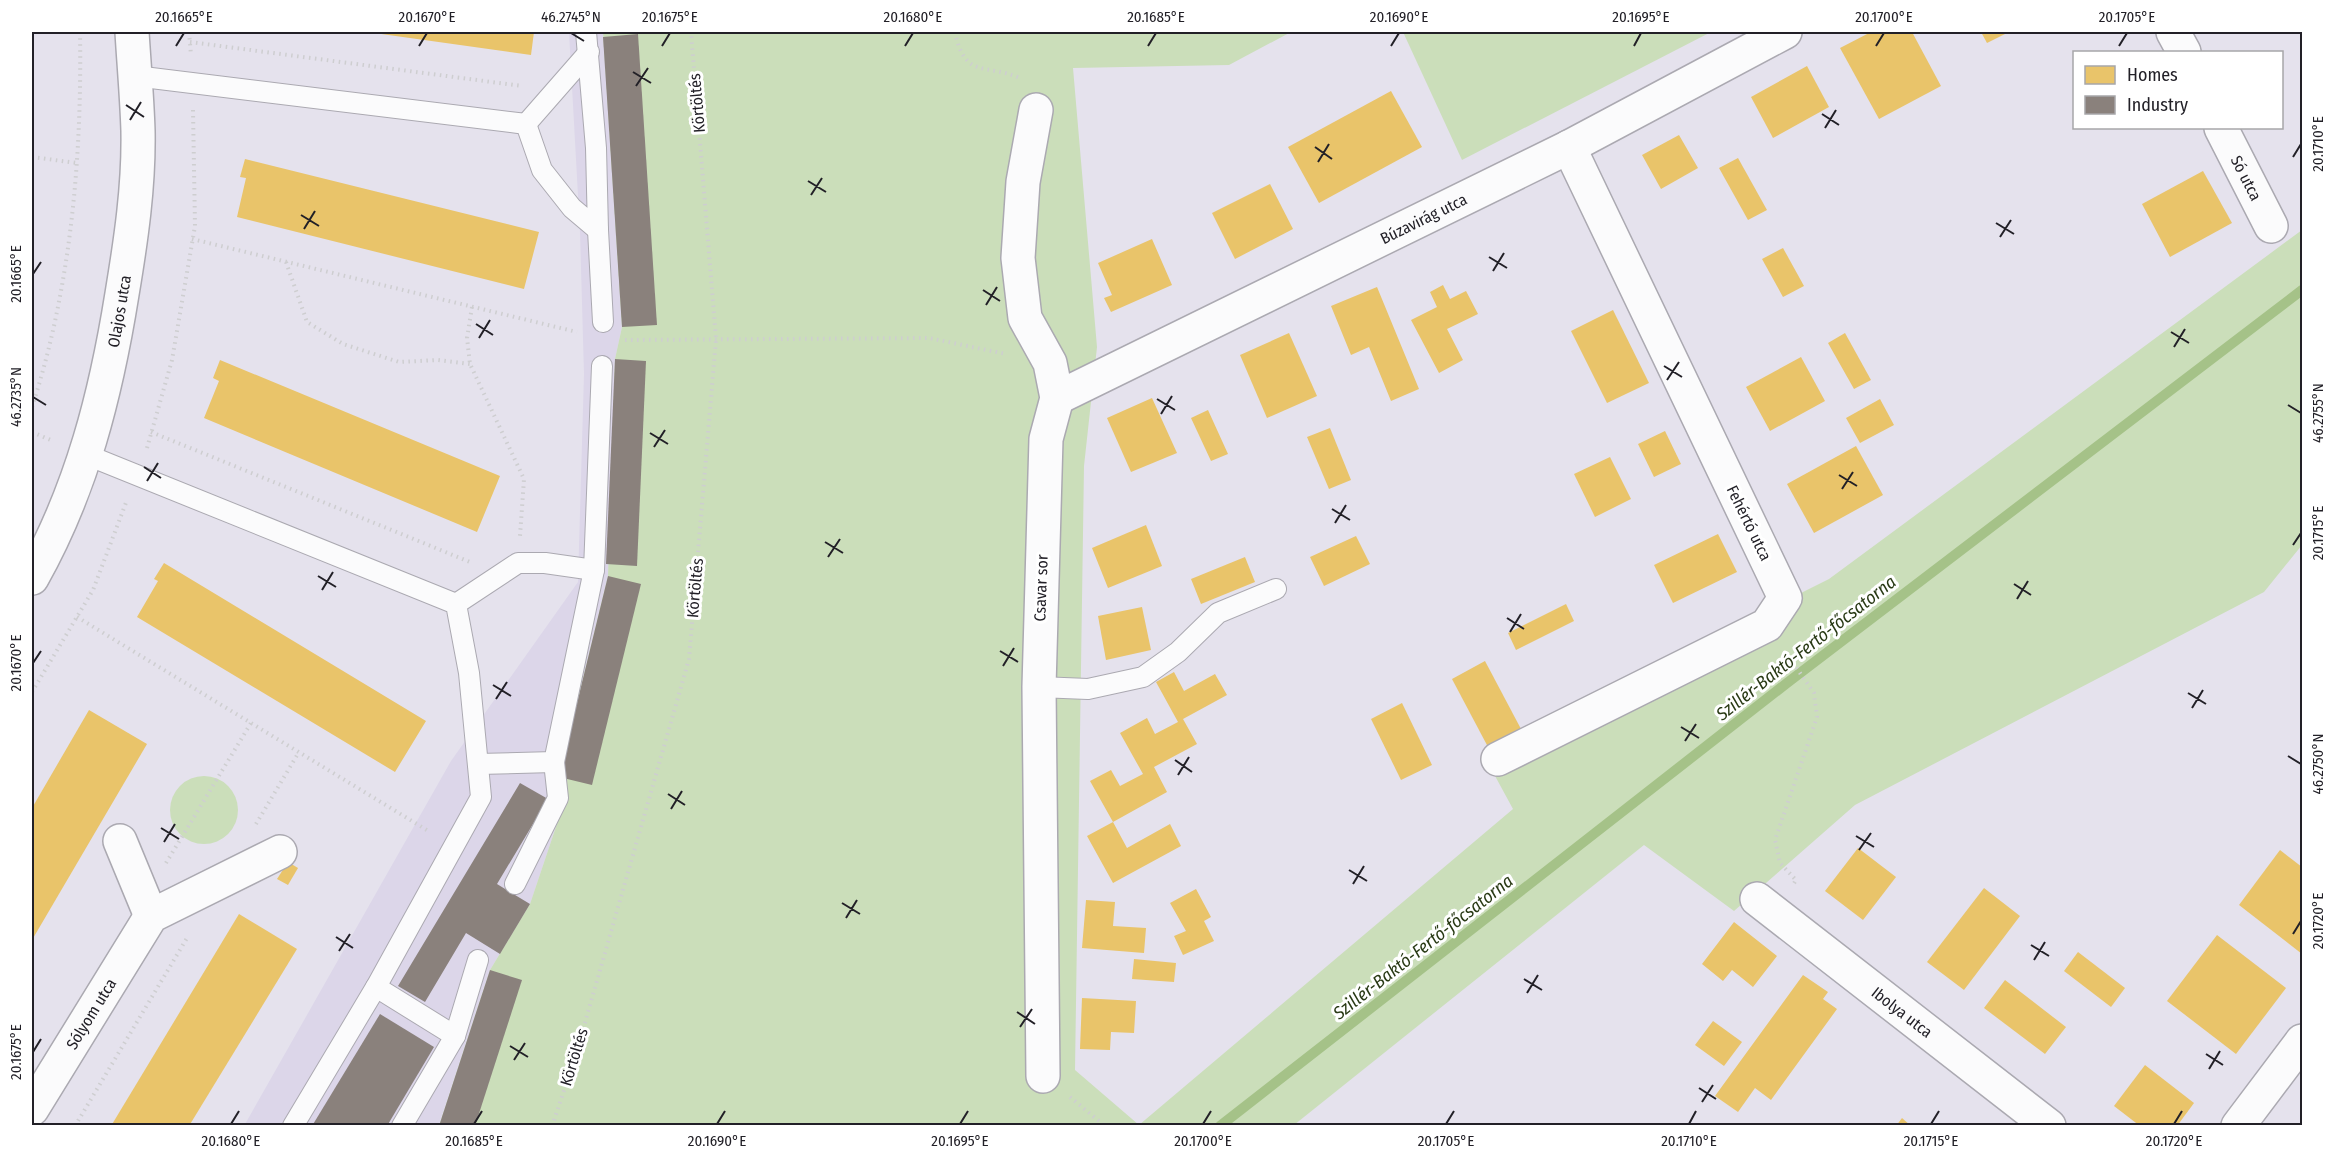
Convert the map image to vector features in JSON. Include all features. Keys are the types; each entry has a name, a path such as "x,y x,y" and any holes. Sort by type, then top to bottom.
{"street":[{"name":"Olajos utca","path":"32,578 65,513 87,455 110,366 135,220 138,132 132,32"},
{"name":"Búzavirág utca","path":"1057,398 1569,147 1785,32"},
{"path":"2173,32 2183,51"},
{"name":"Csavar sor","path":"1036,110 1023,182 1018,258 1025,318 1050,363 1057,398 1046,439 1039,687 1043,1077"},
{"name":"Só utca","path":"2222,129 2271,226"},
{"name":"Fehértó utca","path":"1498,759 1767,625 1785,598 1569,147"},
{"path":"120,841 148,908 280,852"},
{"name":"Ibolya utca","path":"1765,906 2049,1125"},
{"name":"Sólyom utca","path":"32,1109 148,908"},
{"path":"2238,1125 2302,1041"}],"lane":[{"path":"586,32 596,148 603,322"},
{"path":"526,124 589,52"},
{"path":"135,76 526,124"},
{"path":"526,124 542,170 572,208 598,230"},
{"path":"515,884 558,798 554,762 594,570 602,366"},
{"path":"87,455 456,604"},
{"path":"456,604 518,563 545,563 594,570"},
{"path":"1039,687 1088,689 1143,677 1178,652 1218,613 1276,589"},
{"path":"293,1125 376,987 481,797 469,673 456,604"},
{"path":"478,764 554,762"},
{"path":"406,1122 455,1036 478,960"},
{"path":"376,987 455,1036"}],"path":[{"path":"32,407 55,314 72,219 77,163 80,32"},
{"path":"32,692 93,590 138,474 172,360 195,226 189,32"},
{"name":"Körtöltés","path":"552,1125 574,1061 689,659 716,339 691,32"},
{"path":"955,32 958,47 973,67 1018,77 1031,87 1036,110"},
{"path":"190,42 556,91"},
{"path":"32,157 77,163"},
{"path":"192,239 580,332"},
{"path":"286,262 307,322 343,344 399,362 438,360 470,364"},
{"path":"472,306 467,338 470,364 524,479 518,563"},
{"path":"613,340 929,338 1050,363"},
{"path":"151,432 501,575"},
{"path":"77,617 453,847"},
{"path":"1765,906 1796,880 1780,863 1775,840 1817,717 1814,693 1785,651"},
{"path":"148,908 250,723"},
{"path":"1043,1077 1105,1125"}],"shaded area":[{"path":"569,32 603,32 622,327 615,359 608,576 559,777 566,797 530,904 490,970 439,1125 244,1126 451,761 578,582 584,374 580,232"}],"green space":[{"path":"603,32 1291,32 1229,65 1073,68 1097,347 1084,466 1075,1070 1139,1125 439,1126 490,970 530,904 566,797 559,777 608,576 615,359 622,327"},
{"path":"1403,32 1711,32 1462,160"},
{"path":"2302,230 2302,545 2264,592 1855,805 1734,911 1644,845 1294,1125 1139,1125 1513,809 1482,752 1829,579"},
{"path":"204,776 217,779 228,786 235,797 238,810 235,823 228,834 217,841 204,844 191,841 180,834 173,823 170,810 173,797 180,786 191,779"}],"building: Homes":[{"path":"367,32 534,32 531,55"},
{"path":"1871,32 1912,32 1941,86 1879,119 1840,48"},
{"path":"1981,32 2009,32 1987,43"},
{"path":"1807,66 1829,107 1773,138 1751,97"},
{"path":"1391,91 1422,147 1319,203 1288,147"},
{"path":"1679,135 1698,168 1661,189 1642,155"},
{"path":"1738,158 1767,210 1748,220 1719,168"},
{"path":"245,159 539,232 524,289 237,217 246,178 240,177"},
{"path":"2203,171 2232,223 2170,257 2142,204"},
{"path":"1270,184 1293,229 1235,259 1212,213"},
{"path":"1152,239 1172,285 1111,312 1104,298 1112,295 1098,263"},
{"path":"1783,248 1804,286 1783,297 1762,259"},
{"path":"1443,285 1450,299 1466,291 1478,314 1447,329 1463,360 1439,373 1411,320 1437,307 1430,292"},
{"path":"1377,287 1419,389 1391,401 1369,347 1351,355 1331,306"},
{"path":"1613,310 1649,383 1607,403 1571,331"},
{"path":"1289,333 1317,396 1267,418 1240,355"},
{"path":"1845,333 1871,380 1854,389 1828,343"},
{"path":"1801,357 1825,401 1770,431 1746,387"},
{"path":"220,360 500,476 477,532 204,418 219,381 213,378"},
{"path":"1152,398 1177,453 1131,472 1107,418"},
{"path":"1880,399 1894,425 1860,443 1846,418"},
{"path":"1208,410 1228,454 1211,461 1191,418"},
{"path":"1330,428 1351,480 1329,489 1307,437"},
{"path":"1665,431 1681,464 1654,477 1638,444"},
{"path":"1856,446 1883,495 1814,533 1787,484"},
{"path":"1610,457 1631,499 1595,517 1574,474"},
{"path":"1146,525 1162,566 1108,588 1092,548"},
{"path":"1718,534 1737,572 1673,603 1654,565"},
{"path":"1356,536 1370,564 1324,586 1310,557"},
{"path":"1245,557 1255,582 1201,604 1191,579"},
{"path":"164,563 426,721 395,772 137,617 158,581 154,579"},
{"path":"1566,604 1574,621 1516,650 1508,633"},
{"path":"1142,607 1151,650 1106,660 1098,616"},
{"path":"1485,661 1521,729 1488,747 1452,679"},
{"path":"1174,672 1184,691 1215,674 1227,695 1183,719 1197,744 1154,767 1167,792 1113,822 1090,781 1111,770 1120,786 1143,774 1120,733 1147,718 1155,734 1178,722 1156,682"},
{"path":"1402,703 1432,765 1401,780 1371,719"},
{"path":"89,710 147,744 32,940 32,808"},
{"path":"1113,822 1127,848 1170,824 1181,846 1113,883 1087,836"},
{"path":"1858,848 1896,877 1863,920 1825,891"},
{"path":"2280,850 2302,867 2302,954 2239,905"},
{"path":"288,862 298,868 288,885 277,879"},
{"path":"1984,888 2020,916 1964,990 1927,962"},
{"path":"1196,889 1211,917 1204,921 1214,941 1183,955 1174,936 1186,931 1170,903"},
{"path":"1086,900 1115,902 1113,926 1146,928 1144,953 1082,948"},
{"path":"239,914 297,949 189,1126 111,1126"},
{"path":"1734,922 1777,956 1753,987 1732,970 1723,981 1702,964"},
{"path":"2217,935 2286,988 2236,1054 2167,1001"},
{"path":"2078,952 2125,988 2111,1007 2064,971"},
{"path":"1134,959 1176,963 1174,982 1132,979"},
{"path":"1803,975 1828,992 1823,999 1837,1009 1771,1100 1755,1088 1738,1112 1715,1096"},
{"path":"2005,980 2066,1027 2045,1054 1984,1008"},
{"path":"1082,998 1136,1001 1134,1033 1111,1032 1110,1050 1080,1049"},
{"path":"1713,1021 1742,1042 1724,1066 1695,1045"},
{"path":"2145,1065 2194,1103 2177,1126 2140,1126 2114,1106"},
{"path":"1902,1118 1911,1126 1896,1126"}],"building: Industry":[{"path":"638,34 657,325 622,327 603,37"},
{"path":"615,359 646,361 637,566 606,564"},
{"path":"608,576 641,584 592,785 559,777"},
{"path":"520,783 548,799 497,884 530,904 500,954 466,933 425,1002 398,986"},
{"path":"490,970 522,980 475,1126 439,1126"},
{"path":"380,1014 434,1047 387,1126 312,1126"}],"waterway":[{"name":"Szillér-Baktó-Fertő-főcsatorna","path":"1220,1126 1787,683 2302,290"}]}
